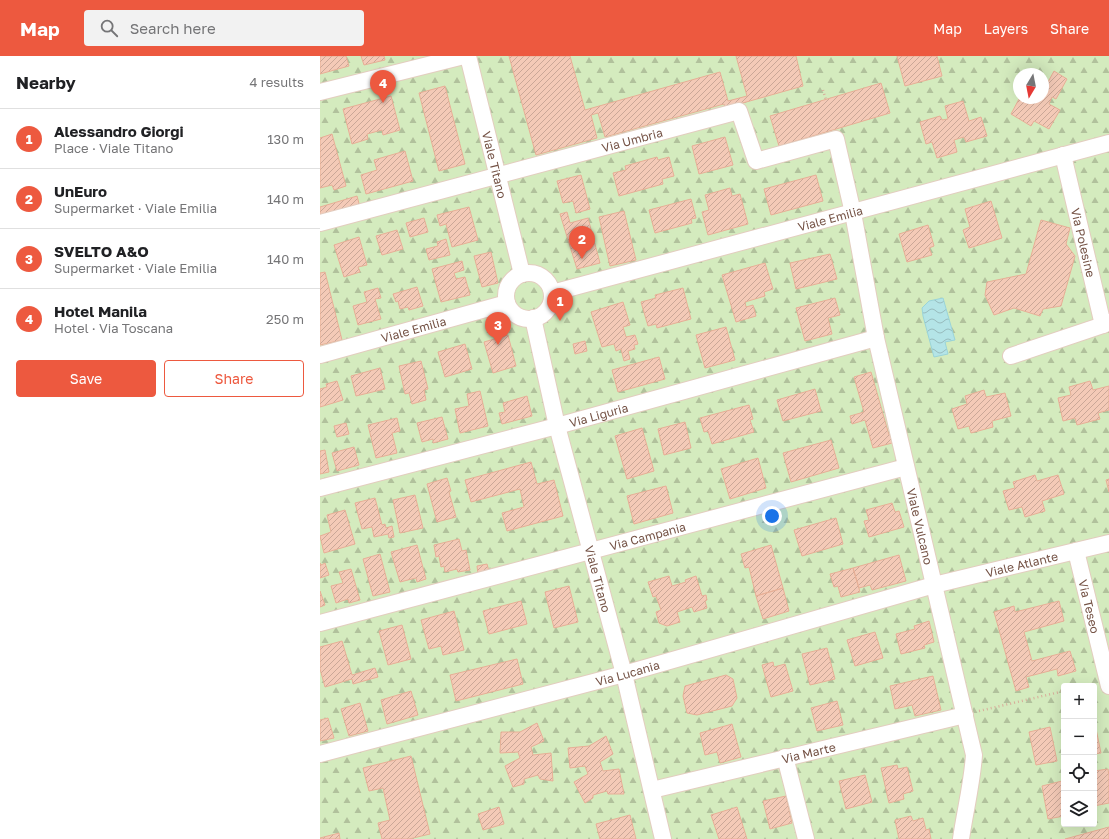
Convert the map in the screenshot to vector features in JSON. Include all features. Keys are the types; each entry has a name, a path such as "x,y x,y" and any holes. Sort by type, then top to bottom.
{"street":[{"path":"320,92 464,56"},
{"name":"Viale Titano","path":"468,56 522,274"},
{"name":"Via Umbria","path":"320,223 739,111 756,161 836,139 853,213"},
{"name":"Viale Emilia","path":"552,293 1109,143"},
{"name":"Via Polesine","path":"1063,155 1106,324"},
{"name":"Viale Vulcano","path":"853,213 876,338 974,755 972,779 965,810 961,839"},
{"path":"528,273 541,276 546,281 552,293 549,306 540,316 533,318 517,315 507,303 506,291 508,285 516,276 522,274 528,273"},
{"name":"Viale Emilia","path":"320,355 507,303"},
{"name":"Viale Titano","path":"533,318 557,426 624,674 664,839"},
{"path":"1011,356 1106,324"},
{"name":"Via Liguria","path":"320,488 557,426 876,338"},
{"name":"Via Campania","path":"320,623 906,467"},
{"name":"Viale Atlante","path":"934,585 1109,543"},
{"name":"Via Teseo","path":"1076,551 1109,686"},
{"name":"Via Lucania","path":"320,754 624,674 934,585"},
{"name":"Via Marte","path":"652,790 965,714"},
{"path":"785,757 806,839"}],"path":[{"path":"823,90 826,100"},
{"path":"965,714 1061,692"}],"green space":[{"path":"320,56 1109,56 1109,839 320,839"}],"water":[{"path":"943,298 955,340 945,342 948,354 934,357 922,308 929,301"}],"building":[{"path":"320,56 346,56 349,66 320,74"},
{"path":"361,56 384,56 385,60 364,65"},
{"path":"509,56 570,56 585,110 720,72 728,101 747,96 736,56 796,56 803,86 725,108 724,104 605,137 598,113 591,115 597,138 536,155"},
{"path":"897,56 937,56 942,76 905,86"},
{"path":"1054,71 1067,79 1056,99 1052,97 1049,104 1049,80"},
{"path":"881,83 890,113 779,146 770,116"},
{"path":"445,86 465,164 439,171 419,93"},
{"path":"391,96 400,130 383,135 382,130 367,134 368,139 352,144 343,109"},
{"path":"963,101 969,121 981,117 987,136 966,142 964,137 954,140 957,152 937,158 932,142 926,144 920,122 940,116 942,120 948,119 945,106"},
{"path":"1016,104 1049,104 1060,110 1049,129 1034,121 1031,126 1011,114"},
{"path":"332,134 346,186 334,190 332,185 320,188 320,138"},
{"path":"725,137 733,165 699,174 692,146"},
{"path":"405,151 413,181 366,194 361,175 377,170 374,160"},
{"path":"657,157 658,160 669,157 674,176 662,179 663,184 619,196 613,173 626,170 625,166"},
{"path":"581,175 590,209 576,213 573,201 563,203 557,181"},
{"path":"816,175 823,201 771,215 764,189"},
{"path":"730,188 732,196 740,194 748,224 708,235 702,212 709,210 705,195"},
{"path":"357,196 360,207 320,219 320,207"},
{"path":"691,199 696,218 691,219 692,223 655,233 649,210"},
{"path":"991,201 1002,238 969,248 963,230 970,227 965,209"},
{"path":"469,207 478,240 452,247 446,224 440,226 437,215"},
{"path":"624,211 636,260 610,266 599,217"},
{"path":"567,212 570,223 588,218 600,263 577,269 560,214"},
{"path":"424,218 428,232 410,237 406,223"},
{"path":"1041,220 1070,228 1066,244 1075,256 1061,306 1043,309 1040,316 1014,308 994,315 985,295 987,282 1026,274"},
{"path":"928,225 934,246 929,248 932,255 907,262 899,234"},
{"path":"397,230 403,249 382,255 376,236"},
{"path":"359,237 367,265 358,267 360,272 344,277 334,245"},
{"path":"446,239 450,255 429,260 426,249 438,246 437,242"},
{"path":"491,252 498,283 482,287 474,256"},
{"path":"830,254 837,279 796,289 790,263"},
{"path":"462,261 464,270 454,273 456,279 465,277 470,295 441,302 432,269"},
{"path":"765,263 773,289 764,292 765,296 745,302 746,307 753,305 756,316 736,322 722,275"},
{"path":"325,272 342,340 320,345 320,273"},
{"path":"417,287 423,306 409,310 408,307 400,309 398,301 396,302 393,294"},
{"path":"378,288 381,298 375,299 381,319 358,325 353,306 367,302 364,292"},
{"path":"683,288 691,319 657,328 656,324 648,326 641,302 656,298 655,295"},
{"path":"835,298 840,315 828,318 832,334 805,341 796,308"},
{"path":"623,302 630,325 623,327 626,337 635,335 638,344 634,345 635,349 628,351 630,359 624,361 621,349 616,351 614,344 602,347 591,312"},
{"path":"726,327 735,360 705,368 696,335"},
{"path":"508,335 516,366 493,373 484,342"},
{"path":"585,341 587,351 575,354 573,344"},
{"path":"465,344 472,369 445,377 438,352"},
{"path":"659,357 665,379 618,392 612,370"},
{"path":"421,361 428,389 424,390 426,400 412,404 409,393 405,394 399,366"},
{"path":"380,368 385,389 356,396 351,376"},
{"path":"871,372 889,435 893,433 896,442 873,448 865,420 852,424 850,416 864,412 854,377"},
{"path":"337,381 343,400 320,407 320,389 327,387 326,384"},
{"path":"1090,381 1093,390 1109,386 1109,410 1098,413 1100,419 1077,425 1075,418 1063,421 1058,398 1071,395 1069,387"},
{"path":"815,389 821,411 783,421 777,400"},
{"path":"984,390 986,397 1005,393 1011,416 992,421 993,427 971,433 969,426 958,429 952,409 967,404 965,396"},
{"path":"480,391 488,426 460,433 455,409 469,406 467,394"},
{"path":"527,396 532,416 502,424 499,413 505,412 503,403"},
{"path":"749,405 753,419 750,420 754,432 712,444 708,431 704,432 700,418"},
{"path":"442,417 448,439 433,443 433,439 422,442 417,423"},
{"path":"397,418 400,431 392,433 397,453 376,458 368,425"},
{"path":"685,422 691,448 664,455 658,429"},
{"path":"346,423 349,434 337,437 334,426"},
{"path":"642,428 654,471 627,479 615,436"},
{"path":"831,440 839,468 791,482 783,453"},
{"path":"354,447 359,465 337,471 332,453"},
{"path":"325,450 329,472 320,474 320,451"},
{"path":"758,458 766,488 730,499 721,469"},
{"path":"531,462 537,484 554,480 563,516 507,531 502,513 524,507 520,489 471,502 465,480"},
{"path":"1035,475 1037,481 1058,475 1064,494 1042,501 1045,511 1025,517 1022,507 1009,510 1003,491 1015,488 1013,482"},
{"path":"447,478 456,517 437,522 427,484"},
{"path":"1109,479 1109,492 1106,480"},
{"path":"666,486 673,513 634,524 627,496"},
{"path":"415,495 423,528 400,533 393,500"},
{"path":"375,498 382,525 385,524 386,528 392,526 394,537 389,538 388,534 374,537 372,527 362,529 355,503"},
{"path":"892,503 895,512 899,511 904,527 869,537 864,521 869,520 866,510"},
{"path":"345,510 355,544 324,553 320,536 331,532 327,515"},
{"path":"836,518 843,544 802,556 794,530"},
{"path":"459,539 462,551 466,550 470,570 458,572 457,569 445,572 444,566 441,567 439,556 436,557 434,545"},
{"path":"417,545 426,579 417,582 416,578 400,582 391,552"},
{"path":"771,545 783,588 756,596 749,567 745,568 741,554"},
{"path":"380,554 390,592 373,596 363,559"},
{"path":"899,555 906,581 872,590 870,585 859,588 853,568"},
{"path":"320,563 321,565 325,563 329,575 320,578"},
{"path":"487,564 489,571 478,574 477,566"},
{"path":"853,568 860,592 841,597 838,586 834,587 830,574"},
{"path":"351,569 360,600 349,603 348,599 336,603 331,586 343,583 339,572"},
{"path":"669,576 672,586 686,582 685,580 696,576 702,596 706,595 707,600 705,601 707,608 694,612 692,607 677,612 680,622 667,626 659,623 656,612 661,610 656,596 653,597 648,582"},
{"path":"569,586 578,622 554,628 545,592"},
{"path":"783,588 789,611 763,619 756,596"},
{"path":"320,591 325,605 320,607"},
{"path":"521,601 527,624 489,634 483,611"},
{"path":"1059,601 1064,621 1024,632 1032,661 1070,651 1076,671 1058,676 1057,669 1026,677 1029,687 1016,691 994,612 1014,606 1015,612"},
{"path":"454,611 464,650 443,655 441,646 429,649 421,620"},
{"path":"929,621 934,642 924,645 925,648 901,654 896,634 915,629 914,626"},
{"path":"402,625 411,659 388,665 379,631"},
{"path":"875,632 883,658 855,666 847,640"},
{"path":"342,641 352,675 375,668 378,677 353,684 352,679 325,687 320,669 320,647"},
{"path":"827,648 835,679 810,685 802,654"},
{"path":"517,659 523,684 456,701 450,675"},
{"path":"773,662 774,667 785,664 793,691 771,697 762,665"},
{"path":"726,675 733,679 737,698 732,706 697,715 687,713 683,696 685,686"},
{"path":"933,676 941,710 915,716 912,705 895,709 890,686"},
{"path":"411,691 418,715 387,724 381,700"},
{"path":"837,701 843,725 817,731 811,708"},
{"path":"360,703 368,731 349,736 341,709"},
{"path":"328,718 334,738 320,741 320,720"},
{"path":"537,723 544,741 531,747 533,755 551,753 553,781 540,779 538,775 524,779 524,784 513,787 505,766 520,758 518,752 500,753 501,732 520,732"},
{"path":"732,724 741,757 720,763 717,752 705,755 700,733"},
{"path":"1050,727 1057,761 1036,765 1029,732"},
{"path":"1097,734 1101,753 1097,754"},
{"path":"606,736 613,754 600,762 603,771 619,769 624,794 608,794 607,791 593,795 593,798 585,803 574,782 588,774 585,766 570,768 568,748 589,746"},
{"path":"411,756 430,834 409,839 382,839 378,823 390,820 383,788 369,791 363,768"},
{"path":"897,765 898,769 907,767 913,791 903,794 904,799 889,803 881,768"},
{"path":"1108,769 1109,803 1097,805 1097,791 1097,771"},
{"path":"865,775 872,802 846,809 839,781"},
{"path":"1061,781 1061,817 1048,819 1042,786"},
{"path":"786,796 792,823 770,829 763,801"},
{"path":"499,807 504,824 483,830 478,814"},
{"path":"737,807 747,839 719,839 711,815"},
{"path":"630,815 636,839 600,839 596,824"},
{"path":"911,816 913,821 923,818 926,830 929,829 931,839 899,839 895,820"},
{"path":"1109,827 1109,839 1065,839"},
{"path":"339,833 340,839 320,839 320,838"}],"place":[{"name":"Hotel Manila","path":"383,103"},
{"name":"UnEuro","path":"582,259"},
{"name":"Alessandro Giorgi","path":"560,321"},
{"name":"SVELTO A&O","path":"498,345"}]}
